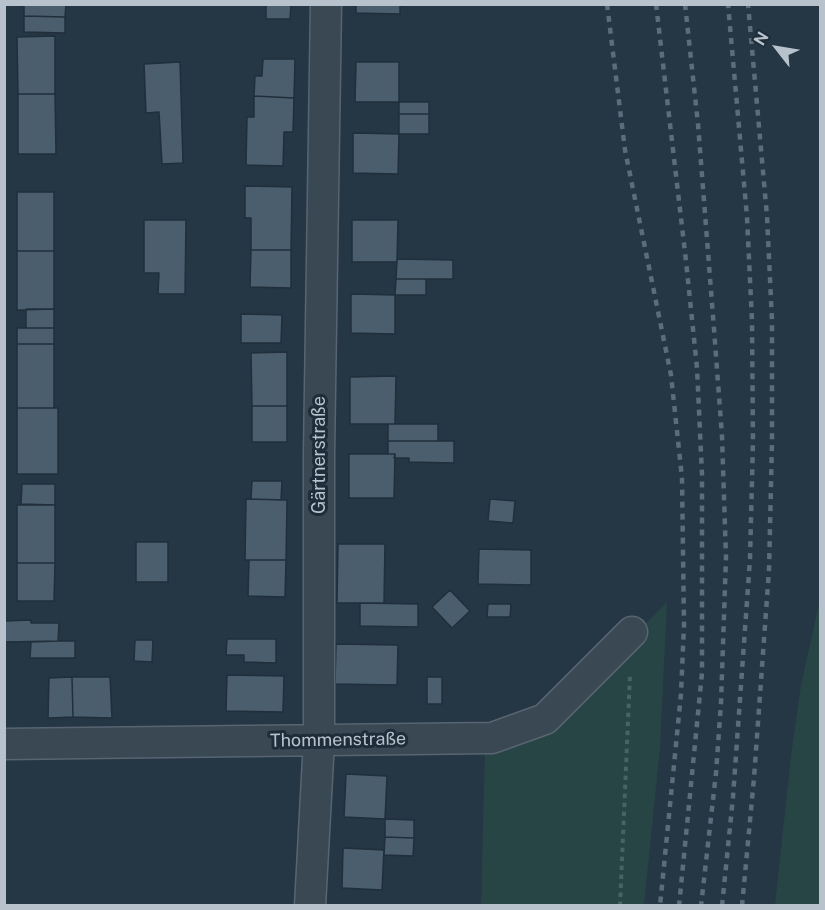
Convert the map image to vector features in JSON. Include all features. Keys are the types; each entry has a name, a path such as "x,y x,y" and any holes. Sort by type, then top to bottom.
{"street":[{"name":"Gärtnerstraße","path":"310,906 319,740 319,453 326,4"},
{"name":"Thommenstraße","path":"4,744 492,738 545,719 632,632"}],"path":[{"path":"620,906 632,632"}],"green space":[{"path":"820,599 820,905 775,905 801,685"},
{"path":"667,602 660,748 644,905 481,906 485,748 538,734"}],"building":[{"path":"24,4 66,4 65,17 24,16"},
{"path":"266,4 291,4 290,19 266,19"},
{"path":"356,4 400,4 400,14 356,13"},
{"path":"24,16 65,17 65,33 24,32"},
{"path":"55,36 55,94 18,94 17,37"},
{"path":"263,59 295,59 294,98 254,96 255,76 262,76"},
{"path":"180,62 183,163 162,164 159,112 146,113 144,64"},
{"path":"356,62 399,62 399,102 355,102"},
{"path":"18,94 55,94 56,154 18,154"},
{"path":"254,96 294,98 293,132 284,132 283,166 246,165 247,117 254,117"},
{"path":"399,102 429,102 429,114 399,114"},
{"path":"399,114 429,114 429,134 399,134"},
{"path":"353,133 399,134 398,174 353,173"},
{"path":"245,186 292,187 291,250 251,250 251,218 245,218"},
{"path":"17,192 54,192 54,251 17,251"},
{"path":"144,220 186,220 185,294 158,294 159,273 144,273"},
{"path":"352,220 398,220 397,262 352,262"},
{"path":"251,250 291,250 291,288 250,287"},
{"path":"17,251 54,251 54,309 17,310"},
{"path":"397,259 453,260 453,279 396,279"},
{"path":"396,279 426,279 426,295 395,295"},
{"path":"351,294 395,295 395,334 351,333"},
{"path":"26,309 54,309 54,328 26,328"},
{"path":"241,314 282,315 281,343 241,343"},
{"path":"17,328 54,328 54,344 17,344"},
{"path":"17,344 54,344 54,408 17,408"},
{"path":"287,352 287,406 252,406 251,353"},
{"path":"396,376 395,424 350,424 350,377"},
{"path":"252,406 287,406 287,442 252,442"},
{"path":"17,408 58,408 58,474 17,474"},
{"path":"388,424 438,424 438,441 388,441"},
{"path":"388,441 454,441 454,463 409,462 409,458 394,458 395,454 388,454"},
{"path":"349,454 395,454 394,498 349,498"},
{"path":"252,481 282,481 281,500 251,499"},
{"path":"22,484 55,484 55,505 21,504"},
{"path":"246,499 287,500 286,560 245,560"},
{"path":"490,499 515,501 513,523 488,521"},
{"path":"17,505 55,505 55,563 17,563"},
{"path":"136,542 168,542 168,582 136,582"},
{"path":"338,544 385,544 384,603 337,603"},
{"path":"479,549 531,550 531,585 478,584"},
{"path":"249,560 286,560 285,597 248,596"},
{"path":"17,563 55,563 54,601 17,601"},
{"path":"450,590 470,611 452,628 432,607"},
{"path":"360,603 418,604 418,627 360,626"},
{"path":"488,604 511,604 510,617 487,617"},
{"path":"31,620 31,623 59,623 58,641 5,642 5,621"},
{"path":"227,639 276,639 276,663 244,662 244,655 226,655"},
{"path":"135,640 153,640 152,662 134,661"},
{"path":"75,641 75,658 30,658 31,642"},
{"path":"336,644 398,645 397,685 335,684"},
{"path":"227,675 284,676 283,712 226,711"},
{"path":"72,677 110,677 112,718 73,717"},
{"path":"72,677 73,717 48,718 49,678"},
{"path":"427,677 442,677 442,704 427,704"},
{"path":"346,774 387,776 385,819 344,817"},
{"path":"385,819 414,820 414,838 385,837"},
{"path":"385,837 414,838 413,856 384,855"},
{"path":"343,848 384,850 382,890 342,888"}],"railway":[{"path":"607,4 625,150 671,375 682,478 684,625 681,694 660,906"},
{"path":"656,4 697,368 702,474 702,673 679,906"},
{"path":"685,4 698,124 722,436 726,557 716,773 701,906"},
{"path":"722,906 733,797 750,559 753,441 752,321 747,217 728,4"},
{"path":"742,906 769,570 772,442 772,321 767,216 748,4"}]}
